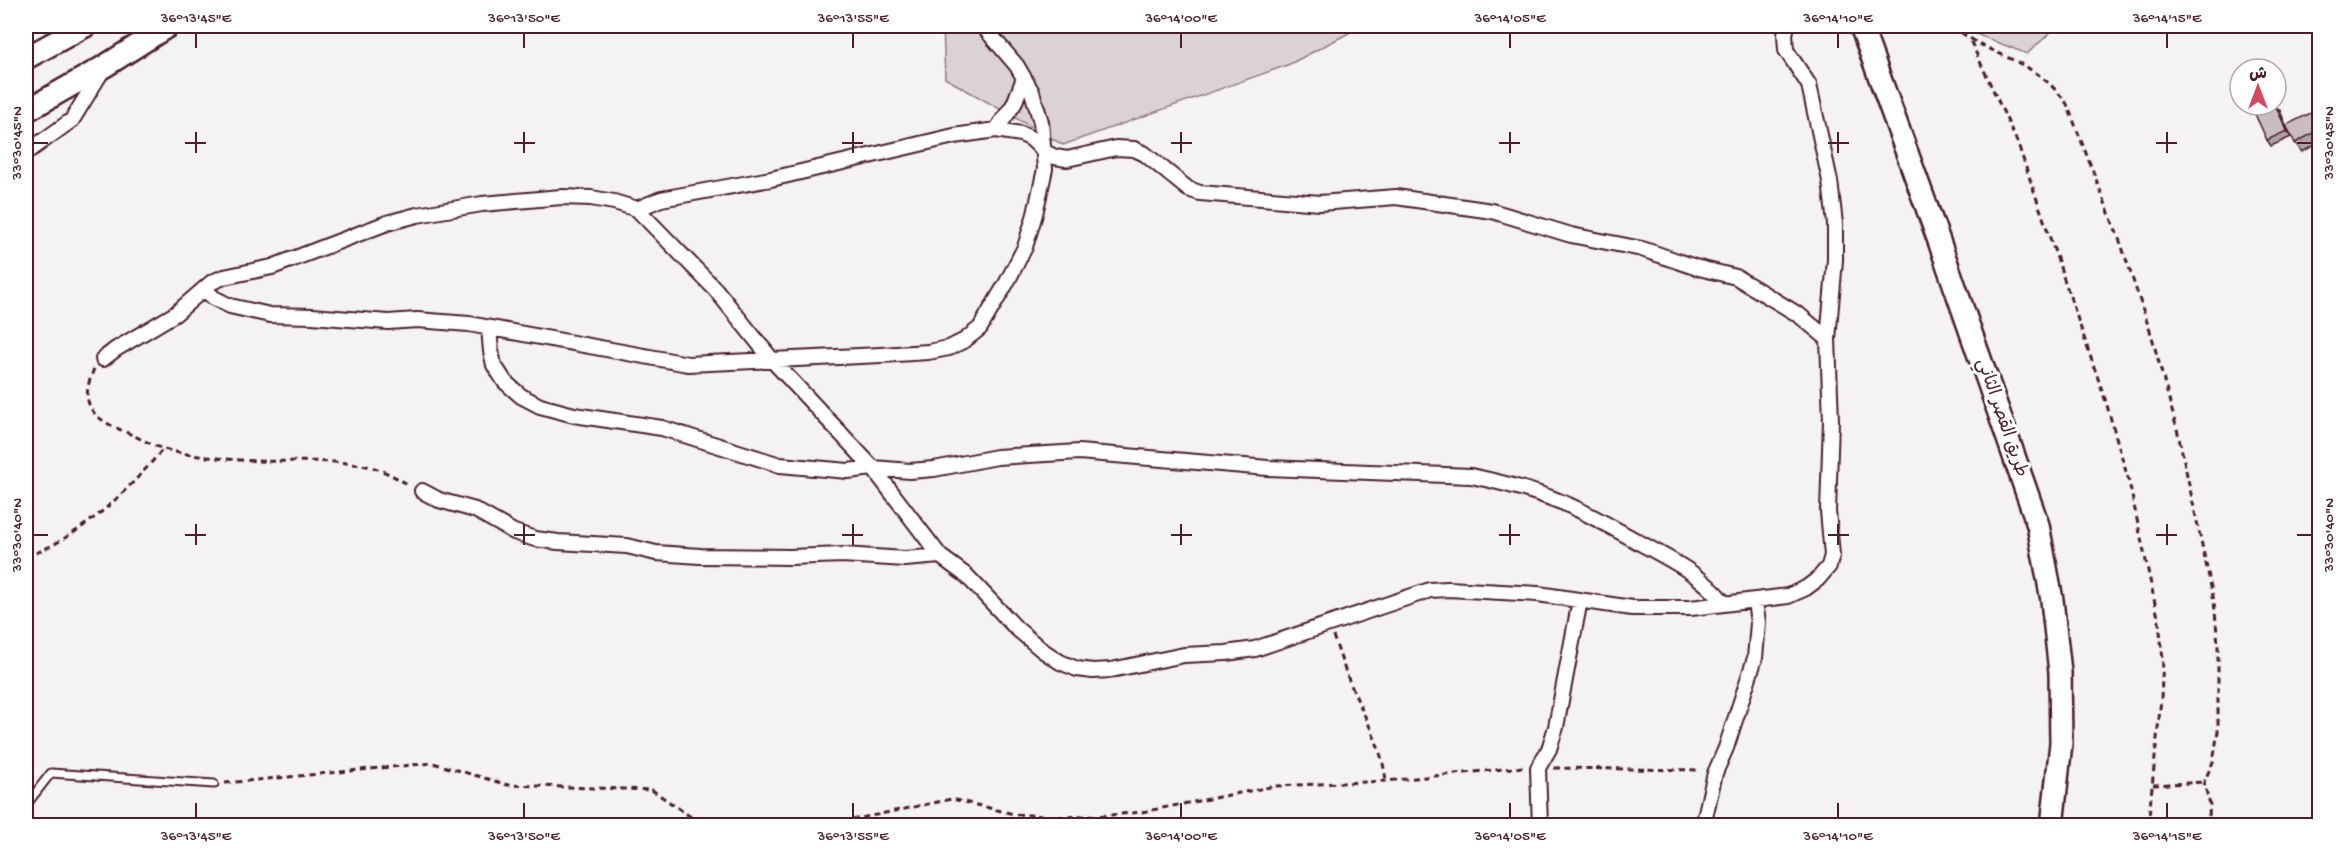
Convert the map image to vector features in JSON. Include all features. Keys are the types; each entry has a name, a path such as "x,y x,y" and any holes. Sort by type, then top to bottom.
{"main road":[{"path":"26,58 85,26"},
{"path":"26,111 105,66 168,26"},
{"name":"طريق القصر الثاني","path":"1862,26 1940,241 2038,525 2052,600 2060,672 2061,743 2052,825"}],"street":[{"path":"204,289 214,298 230,306 270,315 387,322 424,320 469,324 676,363 717,364 774,361 928,352 948,348 965,340 980,328 1025,247 1045,169 1045,152 1038,109 1032,92 1017,66 983,26"},
{"path":"103,359 175,314 212,282 224,277 272,267 359,232 417,215 482,204 561,197 591,198 637,209 716,290 774,361 873,468 940,556 967,576 1016,628 1042,650 1060,662 1077,669 1111,670 1184,655 1255,649 1414,595 1448,589 1557,596 1662,609 1691,608 1788,596 1806,588 1818,579 1828,567 1832,555 1828,511 1831,421 1828,339 1835,260 1835,224 1830,181 1809,85 1786,50 1787,26"},
{"path":"26,153 72,120 105,66"},
{"path":"996,130 1014,104 1024,78"},
{"path":"637,209 661,199 801,173 954,136 996,130 1021,134 1030,138 1045,152 1067,159 1127,147 1145,154 1188,189 1200,193 1320,203 1395,197 1492,211 1571,235 1642,249 1695,267 1736,277 1799,315 1828,339"},
{"path":"489,328 494,365 505,382 521,396 540,406 574,416 662,428 780,465 848,471 873,468 910,471 997,457 1079,452 1268,468 1471,476 1500,482 1557,500 1597,519 1697,575 1724,603"},
{"path":"422,491 439,500 476,510 514,532 558,543 627,546 656,553 700,556 790,557 820,554 904,559 940,556"},
{"path":"1540,825 1538,768 1549,749 1556,727 1580,600"},
{"path":"1703,825 1715,773 1726,748 1755,658 1758,623 1755,601"}],"lane":[{"path":"26,805 51,773 214,784"}],"path":[{"path":"1953,26 1970,40 2003,53 2033,69 2055,87 2067,104 2121,244 2152,337 2178,433 2214,601 2218,644 2218,731 2213,762 2204,783 2210,804 2208,825"},
{"path":"1970,40 2022,154 2106,402 2129,482 2159,622 2163,659 2148,825"},
{"path":"103,359 94,368 88,383 86,398 92,413 103,422 163,449 257,461 300,460 366,465 381,469 422,491"},
{"path":"26,557 70,536 122,495 163,449"},
{"path":"1329,623 1351,685 1375,735 1386,780"},
{"path":"214,784 433,763 508,785 652,790 704,825"},
{"path":"845,825 847,821 952,799 1014,814 1062,817 1101,816 1142,812 1275,786 1386,780 1527,767 1710,770 1715,773"},
{"path":"2153,785 2204,783"}],"shaded area":[{"path":"943,26 1362,26 1290,64 1063,145 945,78"},
{"path":"1962,26 2054,26 2053,30 2027,54 1966,30"}],"building":[{"path":"2319,109 2319,130 2295,143 2286,125"},
{"path":"2256,117 2281,117 2287,131 2267,140"}]}
